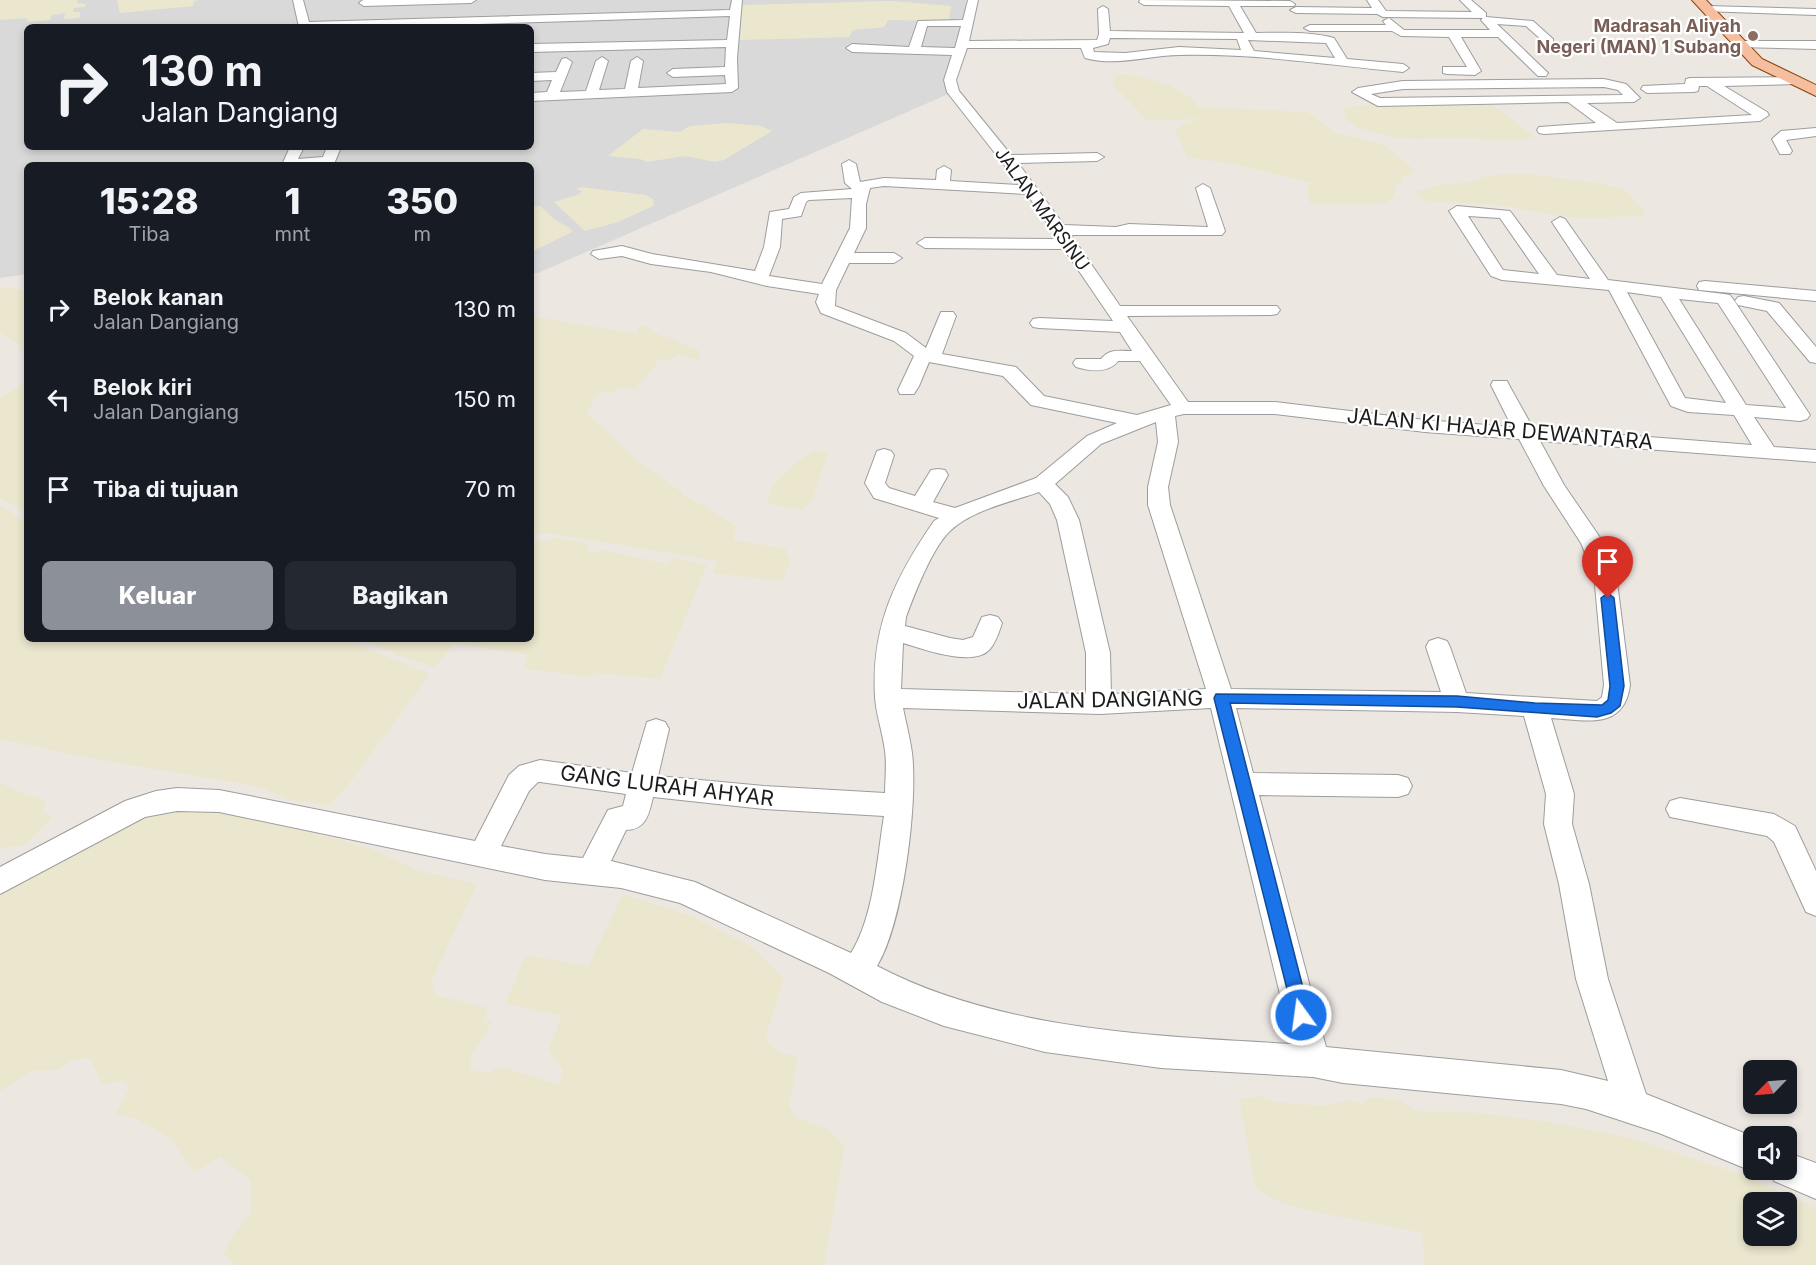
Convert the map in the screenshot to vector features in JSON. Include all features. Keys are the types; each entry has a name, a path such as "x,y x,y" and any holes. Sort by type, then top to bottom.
{"main road":[{"path":"1703,5 1764,68 1816,91"}],"street":[{"path":"298,0 304,24"},
{"path":"347,23 365,1 471,0"},
{"path":"534,97 731,88 730,71 725,58 733,43 729,29 737,0"},
{"name":"JALAN MARSINU","path":"973,0 950,80 953,92 1032,190 1065,237 1145,356 1174,411"},
{"path":"1316,34 1372,39 1400,37 1398,31 1372,0"},
{"path":"1466,0 1542,73"},
{"path":"1501,34 1398,31 1286,37 1247,36 1199,30 1173,35 1153,24 1144,1 1219,1 1382,13 1484,17 1529,23 1549,41"},
{"path":"1233,3 1234,16 1247,36 1248,54"},
{"path":"473,24 484,4"},
{"path":"1291,5 1316,34 1330,40 1343,62"},
{"path":"1703,5 1814,13"},
{"path":"852,48 914,50 958,56 1104,42 1106,34 1103,9"},
{"path":"473,24 569,14 642,16 735,13"},
{"path":"554,48 569,14"},
{"path":"591,94 625,61 635,46 642,16"},
{"path":"914,50 922,23 967,23"},
{"path":"333,24 366,24"},
{"path":"1106,34 1130,34 1153,24"},
{"path":"1436,64 1475,71 1453,33"},
{"path":"1130,34 1135,56"},
{"path":"1173,35 1179,51"},
{"path":"1286,37 1296,59"},
{"path":"534,48 733,43"},
{"path":"1086,44 1090,56 1135,56 1179,51 1296,59 1323,67 1343,62 1403,68"},
{"path":"1741,45 1816,45"},
{"path":"554,48 566,62"},
{"path":"566,62 625,61"},
{"path":"625,61 631,92"},
{"path":"552,96 558,76 566,62"},
{"path":"671,90 674,66 730,71"},
{"path":"534,77 558,76"},
{"path":"1630,79 1666,102"},
{"path":"1647,89 1694,88 1690,82 1793,81"},
{"path":"1544,130 1750,119 1762,116 1715,88 1712,84 1714,82"},
{"path":"1553,83 1572,99 1613,126"},
{"path":"1553,83 1611,83 1622,87 1634,98 1495,98 1378,102 1358,93 1403,85 1553,83"},
{"path":"1482,84 1495,98"},
{"path":"1785,151 1779,139 1786,134 1816,132"},
{"path":"315,162 329,161 333,150"},
{"path":"1007,159 1097,157"},
{"path":"849,164 852,183 860,191"},
{"path":"928,357 900,337 859,320 830,312 825,302 842,258 858,228 860,191 868,182 942,177 1032,190"},
{"path":"925,243 1065,237 1116,232 1126,222 1174,223 1218,231 1203,188"},
{"path":"760,278 772,247 775,215 796,213 798,200 806,196 860,191"},
{"path":"1552,280 1505,214 1457,211 1497,273 1552,280 1816,296"},
{"path":"1560,222 1611,283 1676,400 1688,406 1808,416"},
{"path":"599,254 616,250 651,259 711,267 767,281 828,290"},
{"path":"842,258 894,258"},
{"path":"1611,283 1771,306 1816,358"},
{"path":"1667,292 1689,331 1767,452"},
{"path":"1724,299 1808,416"},
{"path":"1115,311 1272,310"},
{"path":"928,357 947,316"},
{"path":"1039,323 1126,327"},
{"path":"1082,363 1106,365 1113,356 1145,356"},
{"path":"907,390 913,382 912,372 920,359 928,357 1009,371 1017,376 1028,396 1038,401 1138,421"},
{"name":"JALAN DANGIANG","path":"888,698 1100,704 1221,698 1457,702 1597,711 1606,709 1615,702 1617,686 1605,574 1593,542 1554,486 1500,385"},
{"name":"JALAN KI HAJAR DEWANTARA","path":"957,516 1043,483 1094,440 1138,421 1174,411 1275,408 1425,426 1816,456"},
{"path":"1174,411 1158,487 1159,505 1221,698 1313,1061"},
{"path":"884,456 875,483 880,493 957,516"},
{"path":"921,504 938,475"},
{"path":"1043,483 1060,502 1068,520 1098,653 1097,684 1100,704"},
{"path":"856,972 873,945 888,885 899,804 899,754 888,698 891,631 904,592 922,556 942,526 957,516"},
{"path":"891,631 955,648 974,649 982,643 990,623"},
{"path":"1438,647 1457,702"},
{"path":"1535,708 1560,794 1558,824 1574,884 1592,979 1632,1104"},
{"path":"591,872 618,818 622,816 629,819 635,815 656,729"},
{"name":"GANG LURAH AHYAR","path":"483,854 519,783 529,774 540,771 641,786 812,802 899,804"},
{"path":"1243,784 1398,786"},
{"path":"0,881 135,809 152,803 179,799 219,801 545,867 621,874 685,891 892,991 944,1011 1045,1036 1161,1052 1313,1061 1343,1067 1561,1087 1596,1093 1632,1104 1743,1150"},
{"path":"1680,808 1774,826 1785,834 1816,903"},
{"path":"1797,1173 1816,1181"}],"shaded area":[{"path":"0,0 966,0 962,45 953,92 538,273 534,273 534,162 24,162 24,274 0,278"},
{"path":"0,0 78,0 77,3 86,4 85,7 74,8 73,12 80,12 80,17 77,18 64,19 65,13 52,15 50,20 29,22 26,18 0,20"},
{"path":"117,0 200,0 194,1 193,6 120,13"},
{"path":"891,1 951,6 949,21 888,20 884,27 853,30 849,37 740,40 742,5"},
{"path":"1127,74 1167,84 1190,97 1199,107 1308,112 1334,132 1383,144 1413,169 1411,174 1402,176 1404,182 1394,186 1396,188 1394,197 1386,204 1311,204 1306,187 1312,183 1233,164 1187,157 1175,131 1184,124 1200,119 1147,120 1112,84 1115,76"},
{"path":"1488,101 1536,138 1509,141 1455,137 1418,139 1393,137 1357,127 1346,119 1344,108 1373,104"},
{"path":"727,123 761,126 772,131 724,160 715,162 685,156 647,162 640,159 608,156 643,129 680,132 690,126"},
{"path":"1530,174 1598,183 1625,190 1644,211 1645,216 1573,218 1497,205 1425,201 1415,192 1445,184 1465,183 1492,175"},
{"path":"581,187 646,195 654,200 653,206 618,222 585,231 554,202 580,194 582,191 576,189"},
{"path":"540,206 572,232 534,251 534,207"},
{"path":"0,287 24,290 24,350 19,351 21,346 0,333"},
{"path":"534,317 630,333 636,333 640,326 647,326 654,332 698,350 701,358 697,360 678,354 669,361 657,360 655,367 635,389 623,387 609,393 600,391 587,413 638,461 683,493 682,495 736,526 734,540 786,549 787,557 791,560 782,581 712,573 718,561 548,533 534,534"},
{"path":"24,383 24,511 0,498 0,398"},
{"path":"817,450 828,453 811,501 804,510 767,503 772,487 779,478 802,458"},
{"path":"0,506 24,520 24,642 351,642 430,674 346,788 329,806 287,799 260,787 95,759 0,739"},
{"path":"554,538 589,544 588,550 592,553 601,550 668,564 673,558 707,565 660,679 600,673 590,677 528,669 524,666 528,655 454,643 435,667 402,657 369,642 534,642 534,539 547,542"},
{"path":"0,782 18,792 46,800 43,811 52,818 26,845 0,848"},
{"path":"185,806 291,823 321,835 370,848 416,870 477,884 432,980 435,995 488,1008 483,1024 492,1019 486,1035 471,1054 471,1070 489,1073 499,1066 559,1085 563,1070 548,1051 562,1016 505,1003 526,955 588,966 623,894 691,916 751,946 784,978 765,1040 779,1052 798,1057 789,1105 795,1116 829,1130 845,1146 824,1265 236,1265 223,1255 234,1233 251,1213 251,1181 220,1157 194,1172 171,1138 134,1118 115,1114 130,1087 122,1081 102,1084 90,1058 74,1059 58,1070 33,1071 0,1091 0,893 141,810"},
{"path":"1260,1096 1276,1102 1325,1106 1347,1100 1363,1104 1372,1097 1401,1101 1416,1111 1480,1113 1549,1122 1635,1139 1734,1172 1743,1176 1743,1180 1753,1180 1781,1192 1743,1192 1743,1246 1797,1246 1797,1199 1816,1207 1816,1265 1425,1265 1422,1233 1306,1210 1275,1200 1255,1188 1239,1099"}],"place":[{"name":"Madrasah Aliyah Negeri (MAN) 1 Subang","path":"1753,36"}],"route":[{"path":"1301,1015 1221,698 1457,702 1597,711 1606,709 1615,702 1617,686 1608,598"}]}
